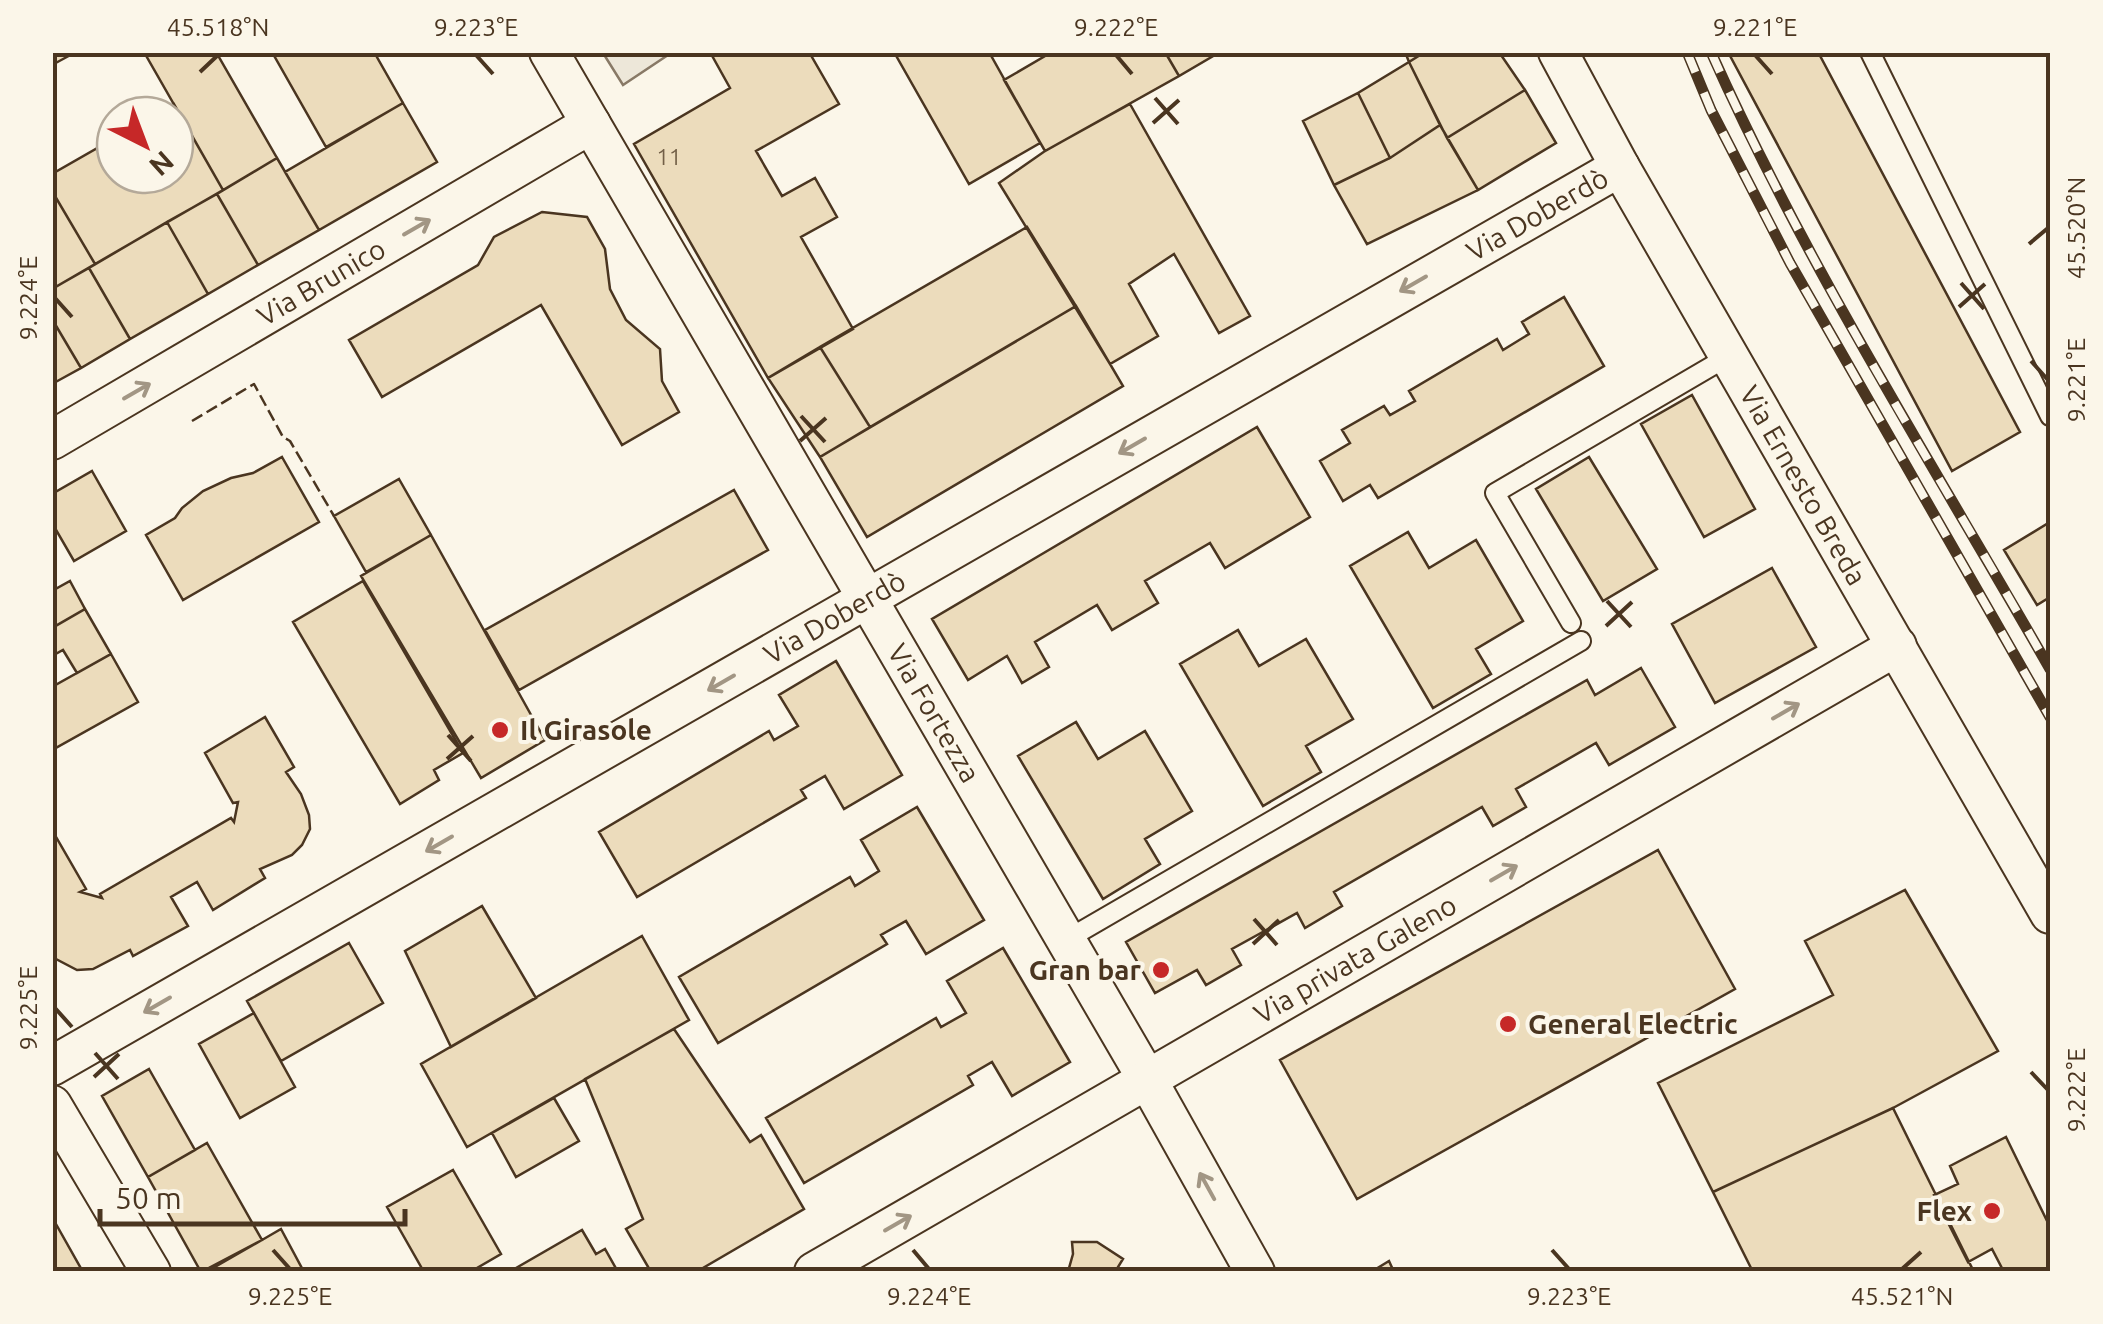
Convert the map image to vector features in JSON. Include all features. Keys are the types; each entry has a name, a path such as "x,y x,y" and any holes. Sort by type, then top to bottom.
{"street":[{"name":"Via Fortezza","path":"548,52 1147,1079 1255,1272"},
{"name":"Via Ernesto Breda","path":"1558,52 1620,167 2050,914"},
{"name":"Via Brunico","path":"52,440 591,124"},
{"name":"Via Doberdò","path":"52,1066 1620,167"},
{"name":"Via privata Galeno","path":"814,1272 1896,646"},
{"path":"52,1106 151,1272"}],"lane":[{"path":"1870,52 2050,416"},
{"path":"1571,623 1495,492 1729,356"},
{"path":"1066,940 1581,641"}],"shaded area":[{"path":"603,53 671,53 623,85"}],"building":[{"path":"52,52 76,52 52,65"},
{"path":"144,52 216,52 277,158 223,190 195,141 195,95 169,95"},
{"path":"272,52 374,52 403,103 326,147"},
{"path":"710,52 809,52 839,104 756,151 782,196 815,178 837,217 801,237 853,329 768,378 634,144 730,88"},
{"path":"894,52 989,52 1040,143 969,184"},
{"path":"1052,52 1165,52 1179,76 1045,151 1004,80"},
{"path":"1165,52 1220,52 1179,76"},
{"path":"1405,52 1425,52 1409,62"},
{"path":"1425,52 1499,52 1525,90 1447,138 1409,62"},
{"path":"1728,52 1818,52 2020,432 1952,471"},
{"path":"1409,62 1440,125 1390,158 1358,93"},
{"path":"1525,90 1556,143 1478,190 1447,138"},
{"path":"1358,93 1390,158 1334,185 1303,121"},
{"path":"403,103 437,162 319,230 285,172"},
{"path":"1130,104 1250,316 1219,333 1174,254 1129,284 1158,336 1110,364 999,183 1045,151"},
{"path":"1440,125 1478,190 1367,244 1334,185 1390,158"},
{"path":"195,141 223,190 95,264 52,191 52,174 95,149 95,195 195,195"},
{"path":"277,158 319,230 258,265 217,194"},
{"path":"52,191 95,264 52,289"},
{"path":"217,194 258,265 208,294 167,222"},
{"path":"542,212 587,217 605,249 610,289 626,320 660,349 662,381 679,412 622,445 541,305 382,397 349,340 478,265 494,237"},
{"path":"167,222 208,294 130,339 89,268"},
{"path":"1027,227 1076,306 870,427 820,347"},
{"path":"89,268 130,339 81,368 52,319 52,289"},
{"path":"1564,297 1604,366 1378,498 1370,485 1343,501 1320,461 1350,443 1342,430 1384,406 1390,415 1415,401 1409,391 1497,339 1503,350 1529,334 1522,322"},
{"path":"1076,306 1123,386 867,537 820,457"},
{"path":"52,319 81,368 52,384"},
{"path":"820,347 870,427 820,457 768,378"},
{"path":"1692,395 1755,509 1704,537 1641,424"},
{"path":"1257,427 1310,517 1225,568 1210,543 1145,581 1158,603 1112,630 1097,605 1035,642 1049,667 1022,683 1007,656 968,680 932,619"},
{"path":"282,457 319,522 183,600 146,535 175,518 203,491 253,473"},
{"path":"1589,457 1657,569 1603,601 1536,489"},
{"path":"92,471 126,531 74,561 52,523 52,494"},
{"path":"399,479 431,535 366,572 334,516"},
{"path":"734,490 768,550 519,690 485,630"},
{"path":"2050,522 2050,597 2037,605 2004,550"},
{"path":"1408,532 1429,568 1476,540 1523,621 1476,649 1491,674 1433,708 1350,566"},
{"path":"431,535 545,740 481,778 361,576"},
{"path":"1772,568 1816,647 1715,703 1672,624"},
{"path":"70,581 85,609 52,628 52,591"},
{"path":"363,581 463,753 434,770 439,780 400,804 293,622"},
{"path":"85,609 111,654 77,673 63,650 52,656 52,628"},
{"path":"1238,630 1259,666 1306,639 1353,719 1306,746 1321,772 1263,806 1180,664"},
{"path":"111,654 138,702 52,750 52,687"},
{"path":"836,661 902,775 844,809 825,776 801,790 806,798 637,897 599,832 769,731 774,740 798,726 779,695"},
{"path":"1641,668 1675,727 1609,765 1596,743 1516,789 1526,807 1493,826 1482,807 1334,892 1342,906 1305,928 1297,913 1232,949 1241,965 1206,985 1197,970 1155,993 1126,942 1587,680 1595,695"},
{"path":"265,717 294,767 286,772 309,815 310,829 302,845 292,855 260,869 265,878 213,910 197,882 171,897 188,926 133,956 130,950 93,969 77,970 56,959 52,955 52,838 56,837 86,889 80,892 102,898 100,894 231,818 234,822 238,802 233,803 205,753"},
{"path":"1076,722 1098,759 1145,731 1192,811 1145,839 1160,864 1103,899 1018,756"},
{"path":"917,807 984,920 926,954 906,921 881,935 887,944 718,1043 679,977 850,877 855,886 879,871 861,840"},
{"name":"General Electric","path":"1658,850 1735,989 1357,1199 1280,1060"},
{"path":"1905,890 1998,1051 1893,1108 1713,1192 1658,1083 1833,995 1805,941"},
{"path":"482,906 536,998 451,1047 405,951"},
{"path":"642,936 689,1020 467,1147 421,1064"},
{"path":"349,943 383,1003 281,1061 247,1001"},
{"path":"1003,948 1070,1062 1012,1096 992,1062 968,1076 973,1085 804,1183 766,1118 936,1018 941,1027 966,1013 947,981"},
{"path":"254,1013 295,1087 240,1118 199,1044"},
{"path":"674,1029 750,1142 761,1135 804,1209 696,1272 651,1272 626,1229 643,1219 585,1079"},
{"path":"149,1069 195,1150 148,1177 102,1096"},
{"path":"554,1098 579,1141 516,1177 492,1133"},
{"path":"1893,1108 1974,1272 1753,1272 1713,1192"},
{"name":"Flex","path":"2006,1137 2050,1227 2050,1272 2004,1272 1992,1249 1968,1262 1934,1195 1958,1184 1950,1166"},
{"path":"207,1143 262,1240 201,1272 148,1177"},
{"path":"453,1170 501,1254 470,1272 424,1272 387,1207"},
{"path":"52,1217 83,1272 52,1272"},
{"path":"281,1229 304,1272 206,1272 262,1240"},
{"path":"582,1230 596,1254 605,1249 618,1272 509,1272"},
{"path":"1072,1242 1097,1242 1123,1259 1115,1272 1034,1272 1069,1268"},
{"path":"1389,1261 1394,1272 1371,1272"}],"railway":[{"path":"1687,52 1711,110 1790,263 2050,717"},
{"path":"1711,52 1830,288 2050,669"}],"fence":[{"path":"192,421 254,384 334,516"}],"place":[{"name":"Il Girasole","path":"500,730"},
{"name":"Gran bar","path":"1161,970"},
{"name":"General Electric","path":"1508,1024"},
{"name":"Flex","path":"1992,1211"}]}
